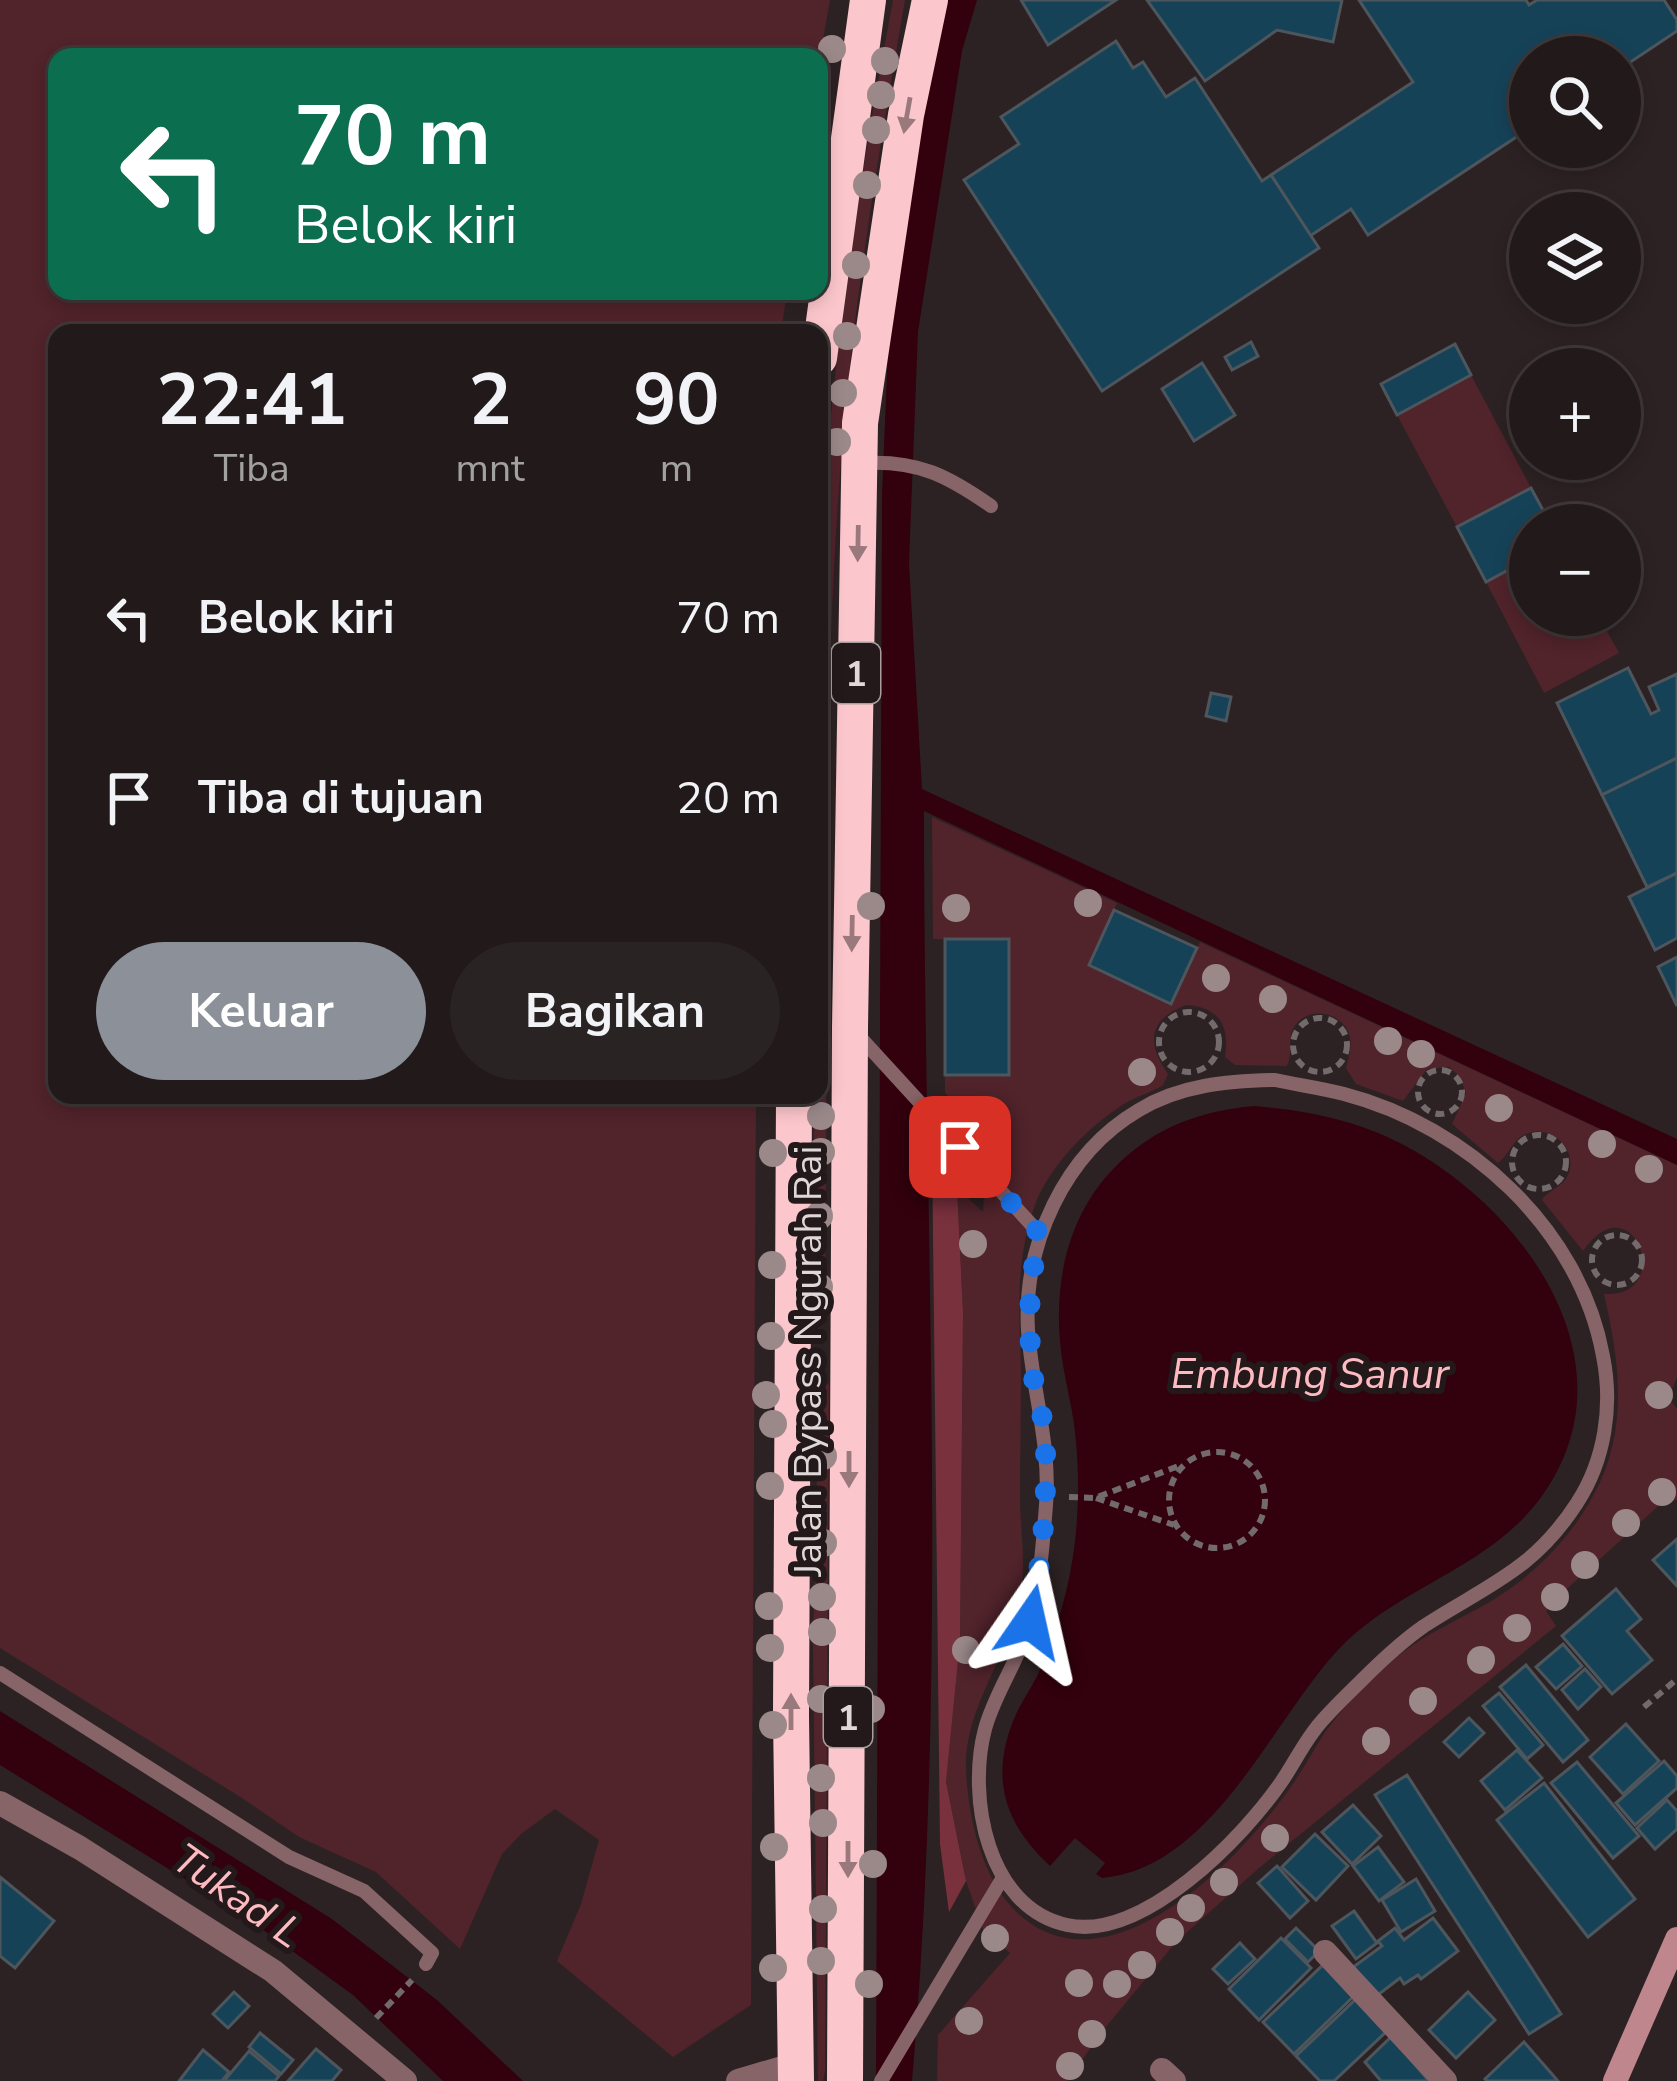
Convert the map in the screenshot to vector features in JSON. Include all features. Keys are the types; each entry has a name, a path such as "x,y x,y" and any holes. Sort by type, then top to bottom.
{"highway":[{"path":"828,292 868,0"},
{"name":"Jalan Bypass Ngurah Rai","path":"845,2081 850,1028 869,462 860,423 907,115 930,0"},
{"name":"Jalan Bypass Ngurah Rai","path":"794,1104 790,1716 796,2072"},
{"path":"791,1355 849,1352"}],"street":[{"path":"0,1803 80,1848 273,1971 397,2078"},
{"path":"1615,2081 1677,1939"},
{"path":"1325,1952 1444,2081"},
{"path":"738,2081 796,2072"}],"lane":[{"path":"869,462 917,466 948,476 991,506"},
{"path":"850,1028 1040,1234"},
{"path":"1234,1081 1275,1081 1344,1094 1387,1108 1452,1144 1515,1194 1547,1227 1580,1282 1600,1337 1606,1372 1606,1431 1594,1472 1544,1547 1489,1590 1424,1627 1388,1655 1316,1726 1280,1785 1191,1880 1139,1911 1098,1927 1042,1918 1002,1879 977,1778 986,1725 1030,1622 1041,1565 1047,1494 1045,1429 1028,1327 1029,1278 1040,1234 1053,1201 1092,1148 1138,1110 1177,1093 1234,1081"},
{"path":"0,1673 289,1857 364,1891 432,1953 426,1964"},
{"path":"881,2081 1002,1879"}],"path":[{"path":"1184,1012 1211,1021 1220,1039 1215,1058 1190,1072 1171,1066 1160,1050 1166,1022 1184,1012"},
{"path":"1316,1018 1333,1021 1347,1042 1343,1059 1330,1070 1304,1067 1294,1052 1300,1027 1316,1018"},
{"path":"1434,1070 1448,1071 1460,1081 1462,1096 1449,1112 1434,1114 1418,1099 1418,1085 1434,1070"},
{"path":"1534,1136 1551,1138 1564,1154 1562,1176 1548,1187 1522,1184 1513,1169 1519,1144 1534,1136"},
{"path":"1613,1235 1636,1243 1642,1258 1639,1274 1626,1284 1602,1281 1592,1267 1598,1243 1613,1235"},
{"path":"1095,1498 1215,1452 1246,1462 1264,1489 1265,1506 1251,1534 1224,1548 1194,1543 1177,1526 1169,1507 1170,1491 1185,1464"},
{"path":"1076,1498 1095,1498 1177,1526"},
{"path":"1644,1708 1677,1679"},
{"path":"367,2028 426,1964"}],"shaded area":[{"path":"0,0 830,0 821,48 48,48 48,300 786,300 782,324 48,324 48,1104 756,1104 751,2005 673,2057 557,1961 581,1904 599,1840 555,1809 502,1854 460,1949 376,1872 299,1837 0,1648"},
{"path":"893,0 905,0 857,304 844,427 828,748 828,445 867,148"},
{"path":"1471,375 1509,447 1509,480 1527,480 1531,488 1457,527 1397,415"},
{"path":"1509,569 1509,626 1486,582"},
{"path":"1514,636 1610,636 1619,653 1544,693"},
{"path":"932,817 1117,903 1089,965 1171,1003 1200,942 1677,1165 1677,1377 1669,1398 1677,1409 1677,1500 1665,1500 1559,1596 1546,1611 1556,1626 1259,1868 1176,1942 1067,2081 937,2081 938,2035 1010,1953 983,1930 966,1881 946,1782 960,1641 963,1313 957,1188 983,1212 988,1133 945,1093 945,1075 1009,1075 1009,940 933,939","holes":["1186,1005 1220,1020 1226,1036 1225,1057 1235,1065 1287,1066 1294,1027 1305,1017 1321,1014 1337,1019 1348,1031 1346,1068 1356,1084 1403,1101 1427,1069 1449,1067 1460,1077 1466,1093 1452,1124 1498,1163 1524,1135 1543,1132 1560,1140 1569,1156 1568,1175 1542,1200 1583,1251 1601,1232 1618,1228 1631,1234 1643,1263 1639,1279 1626,1290 1604,1294 1617,1372 1617,1422 1593,1496 1561,1543 1504,1593 1414,1644 1383,1669 1332,1723 1277,1806 1222,1867 1189,1895 1117,1934 1081,1939 1046,1932 1009,1904 985,1864 968,1794 967,1747 972,1724 1016,1614 1022,1579 1021,1268 1035,1205 1051,1175 1101,1121 1163,1085 1168,1074 1156,1053 1154,1034 1173,1011"]},
{"path":"814,1104 826,1104 825,1271 818,1300 813,1296"},
{"path":"932,1147 945,1160 942,1170 957,1188 963,1313 960,1641 946,1782 966,1881 949,1912 940,1844"},
{"path":"824,1380 829,1385 825,2071 823,2081 818,2081 813,1643 819,1386"}],"water":[{"path":"942,0 977,0 962,51 918,332 909,563 922,789 1677,1139 1677,1165 924,811 932,1605 923,1923 912,2081 876,2081 882,495 888,348 909,158"},
{"name":"Embung Sanur","path":"1254,1106 1367,1128 1448,1173 1490,1208 1526,1250 1554,1296 1572,1346 1577,1397 1567,1449 1539,1500 1517,1524 1467,1562 1360,1629 1337,1651 1236,1788 1176,1849 1141,1868 1102,1878 1096,1874 1105,1863 1075,1838 1050,1866 1011,1814 1002,1776 1008,1734 1057,1624 1075,1541 1076,1445 1059,1326 1067,1252 1099,1185 1131,1152 1179,1123"},
{"name":"Tukad L","path":"0,1711 332,1919 437,2000 523,2081 443,2081 353,1995 240,1913 0,1765"}],"building":[{"path":"1021,0 1116,0 1048,45"},
{"path":"1147,0 1342,0 1333,42 1277,30 1205,81"},
{"path":"1359,0 1526,0 1529,5 1537,0 1664,0 1677,20 1677,31 1641,55 1641,36 1509,36 1509,142 1368,235 1351,209 1310,236 1271,175 1413,82"},
{"path":"1116,41 1133,68 1143,62 1166,97 1195,78 1262,181 1271,175 1319,248 1102,391 964,180 1019,144 1001,117"},
{"path":"1251,342 1258,356 1232,370 1225,357"},
{"path":"1455,344 1471,375 1397,415 1381,384"},
{"path":"1202,363 1235,415 1194,441 1162,389"},
{"path":"1531,488 1540,504 1509,504 1509,569 1486,582 1457,527"},
{"path":"1628,668 1651,714 1659,710 1649,687 1677,674 1677,758 1602,795 1557,703"},
{"path":"1211,693 1231,697 1226,721 1206,716"},
{"path":"1677,758 1677,873 1647,887 1602,795"},
{"path":"1677,873 1677,938 1655,950 1629,897"},
{"path":"1114,910 1197,948 1171,1004 1089,965"},
{"path":"945,939 1009,939 1009,1075 945,1075"},
{"path":"1677,957 1677,1006 1658,967"},
{"path":"1677,1539 1677,1586 1653,1560"},
{"path":"1616,1589 1641,1619 1627,1631 1652,1660 1612,1694 1562,1636"},
{"path":"1563,1644 1582,1666 1556,1689 1536,1667"},
{"path":"1526,1665 1588,1740 1563,1762 1500,1687"},
{"path":"1585,1669 1601,1687 1578,1709 1562,1690"},
{"path":"1499,1693 1543,1745 1527,1759 1483,1706"},
{"path":"1469,1718 1484,1733 1459,1757 1444,1742"},
{"path":"1626,1724 1659,1761 1623,1794 1590,1757"},
{"path":"1517,1750 1542,1778 1505,1810 1481,1781"},
{"path":"1664,1761 1677,1776 1677,1788 1635,1825 1616,1803"},
{"path":"1577,1762 1639,1836 1613,1858 1551,1783"},
{"path":"1407,1775 1561,2014 1529,2034 1375,1795"},
{"path":"1544,1783 1635,1899 1588,1937 1497,1820"},
{"path":"1667,1800 1677,1811 1677,1829 1655,1849 1637,1828"},
{"path":"1353,1805 1381,1836 1352,1864 1322,1832"},
{"path":"1315,1834 1348,1866 1316,1900 1282,1867"},
{"path":"1378,1847 1404,1882 1379,1901 1353,1866"},
{"path":"1277,1866 1308,1901 1290,1918 1258,1883"},
{"path":"0,1877 54,1921 15,1968 0,1956"},
{"path":"1416,1879 1435,1911 1401,1932 1382,1900"},
{"path":"1354,1911 1377,1943 1356,1959 1332,1926"},
{"path":"1433,1918 1458,1951 1421,1979 1418,1975 1404,1984 1400,1978 1374,1998 1352,1968 1382,1946 1378,1941 1395,1928 1404,1940"},
{"path":"1296,1928 1319,1951 1308,1962 1285,1939"},
{"path":"1281,1938 1311,1968 1259,2020 1229,1989"},
{"path":"1240,1943 1255,1959 1228,1984 1213,1969"},
{"path":"1324,1964 1354,1996 1294,2054 1263,2022"},
{"path":"234,1992 249,2006 228,2028 213,2014"},
{"path":"1468,1992 1495,2020 1456,2058 1429,2030"},
{"path":"1356,1999 1387,2031 1334,2081 1320,2081 1296,2056"},
{"path":"260,2033 293,2060 281,2074 249,2047"},
{"path":"1391,2037 1429,2081 1381,2081 1365,2062"},
{"path":"1524,2042 1558,2081 1485,2079"},
{"path":"316,2049 341,2070 332,2081 288,2081"},
{"path":"203,2050 229,2072 222,2081 179,2081"},
{"path":"249,2051 279,2076 275,2081 224,2081"}],"route":[{"path":"960,1147 1040,1234 1029,1278 1028,1327 1045,1429 1047,1494 1030,1622"}]}
